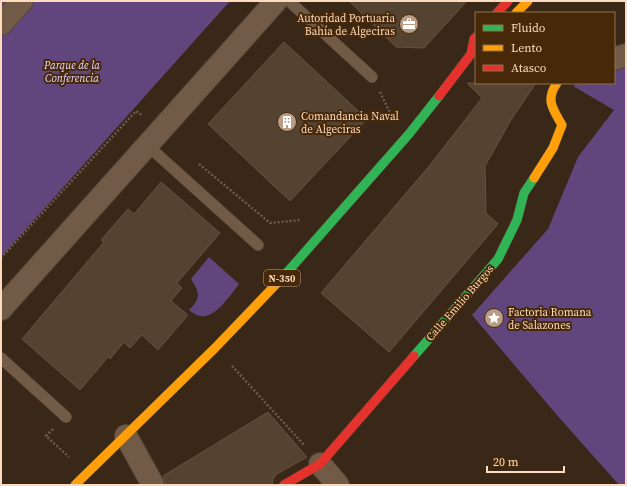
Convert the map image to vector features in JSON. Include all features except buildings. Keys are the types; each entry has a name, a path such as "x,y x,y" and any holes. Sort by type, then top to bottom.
{"main road":[{"path":"498,12 508,1"},
{"path":"517,12 528,1"},
{"name":"N-350","path":"75,485 215,348 288,273 409,134 474,53 475,38"},
{"name":"Calle Emilio Burgos","path":"284,485 320,464 498,260 517,220 524,193 553,148 562,125 550,105 551,90 556,84"}],"street":[{"path":"1,24 22,1"},
{"path":"1,309 276,1"},
{"path":"615,59 626,55"},
{"path":"126,436 153,485"},
{"path":"320,464 338,485"}],"lane":[{"path":"289,1 372,77"},
{"path":"153,138 258,244"},
{"path":"1,358 66,417"}],"path":[{"path":"372,77 395,121 409,134"},
{"path":"1,258 136,111 153,138"},
{"path":"196,162 270,223 304,220"},
{"path":"215,348 320,464"},
{"path":"66,417 46,436 86,474"}],"green space":[{"name":"Parque de la Conferencia","path":"1,1 230,1 1,257"},
{"path":"626,67 626,485 619,485 556,414 472,315 548,229 578,157 614,110 573,86 578,84 615,84 615,71"},
{"path":"209,257 239,284 222,305 212,314 199,316 189,310 196,302 198,295 191,279"}],"traffic: fast":[{"path":"283,277 409,134 439,96"},
{"path":"414,356 498,259 517,220 524,193 534,178"}],"traffic: slow":[{"path":"517,12 528,1"},
{"path":"534,178 553,148 562,125 553,109 551,100 551,94 556,84"},
{"path":"75,485 215,348 283,277"}],"traffic: jam":[{"path":"498,12 508,1"},
{"path":"439,96 471,54 475,38"},
{"path":"284,485 320,464 414,356"}],"place":[{"name":"Autoridad Portuaria Bahía de Algeciras","path":"409,24"},
{"name":"Comandancia Naval de Algeciras","path":"287,122"},
{"name":"Factoria Romana de Salazones","path":"494,318"}]}
